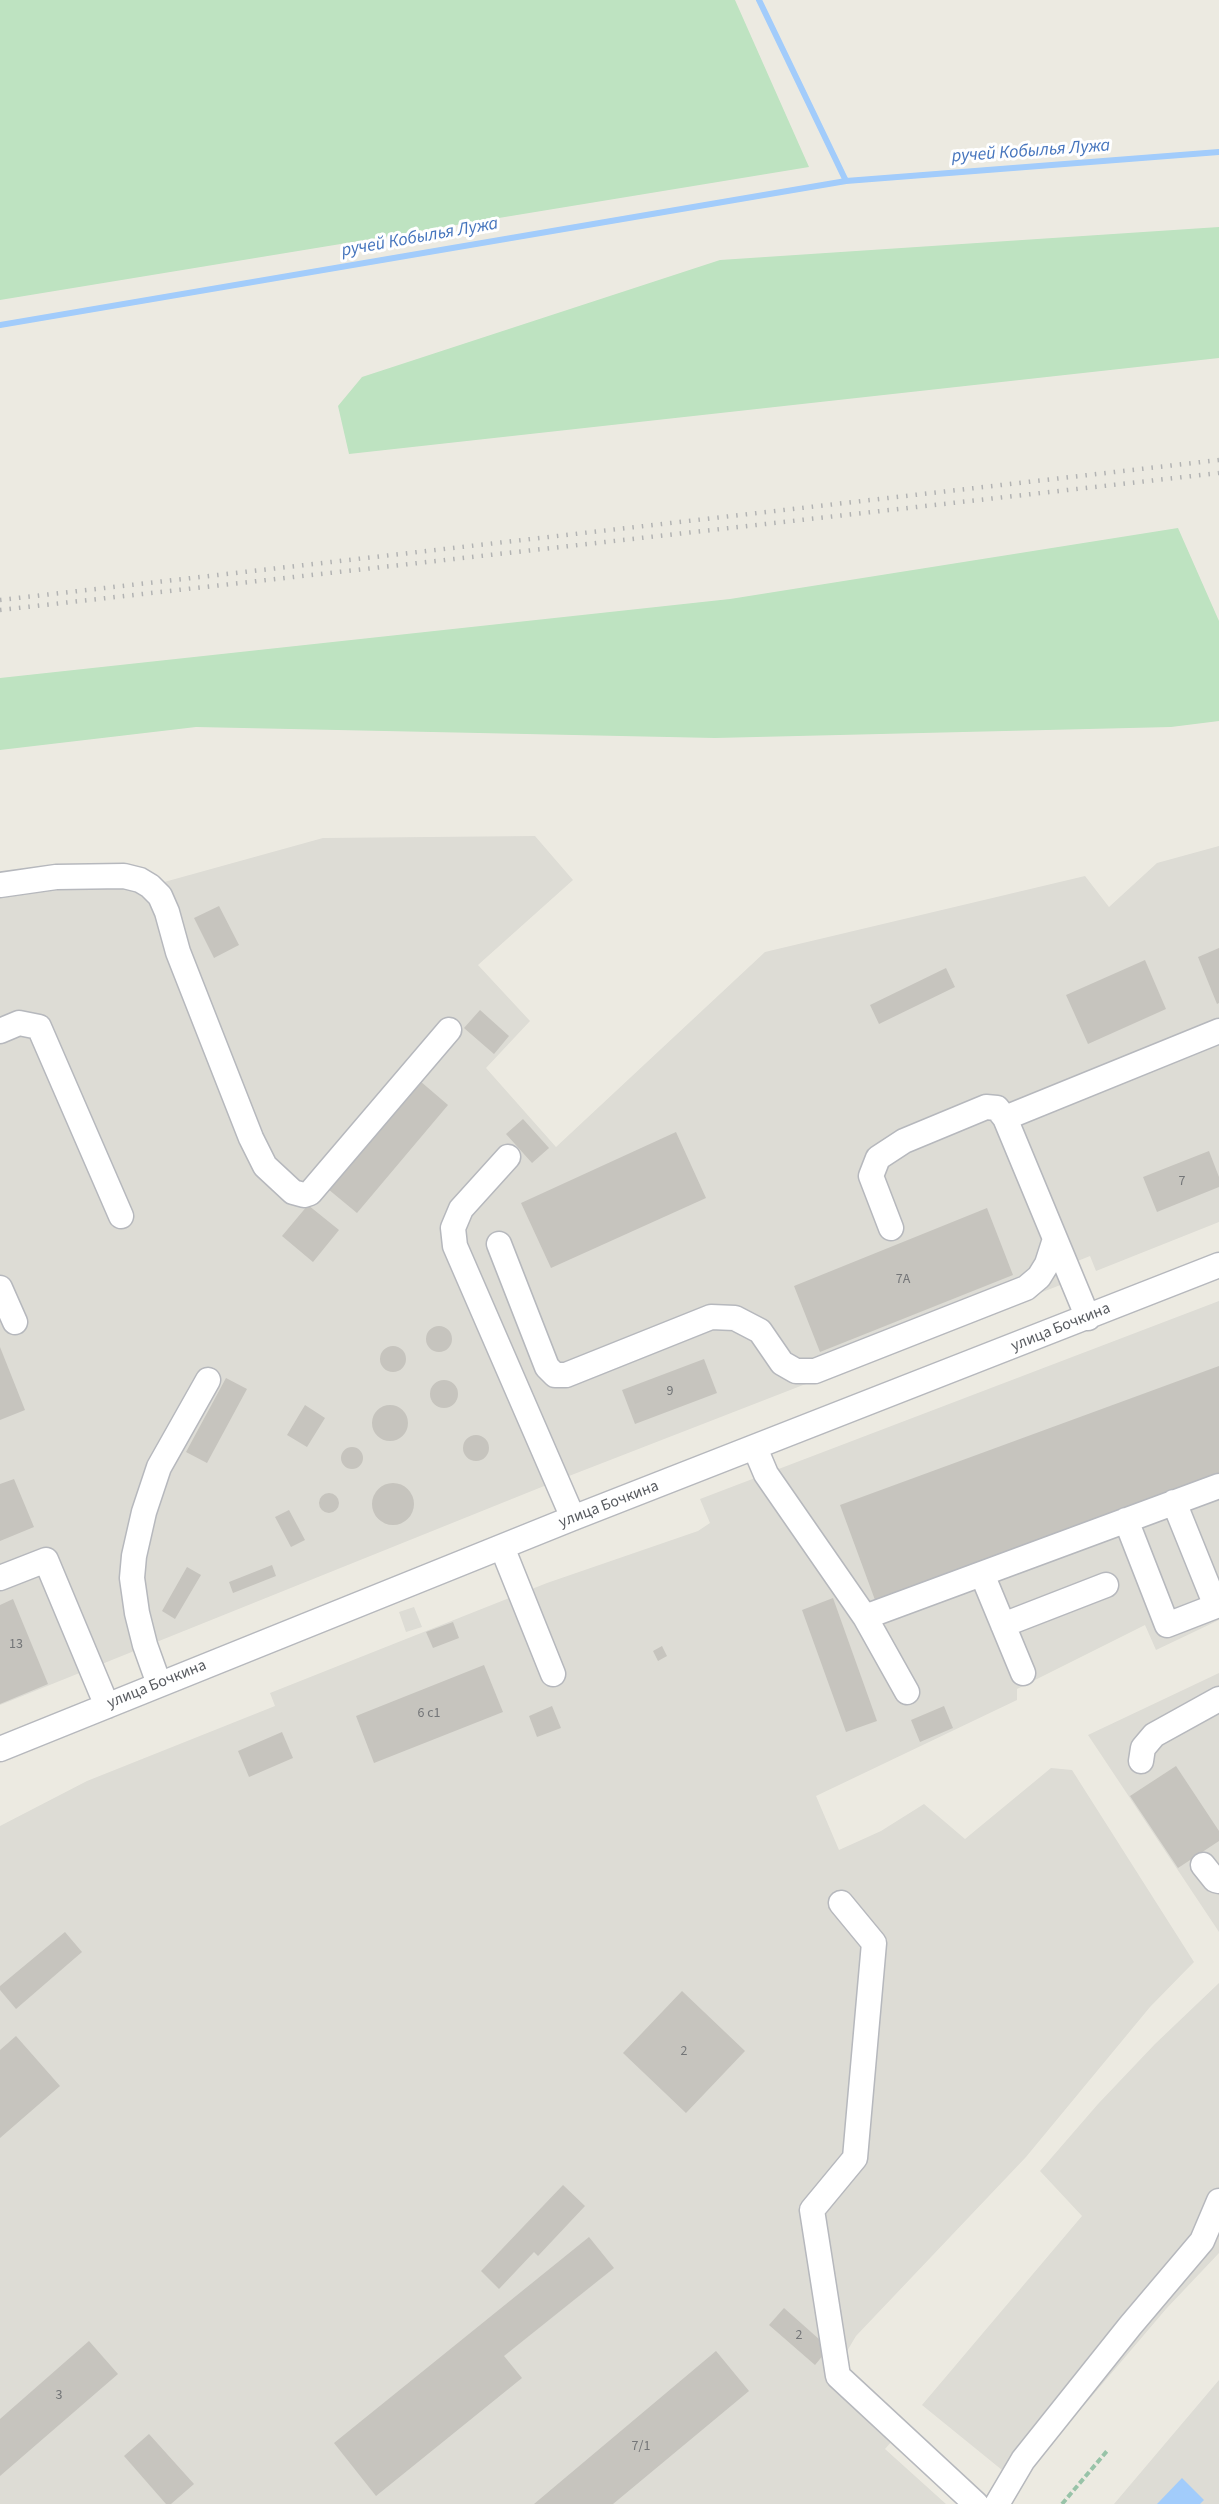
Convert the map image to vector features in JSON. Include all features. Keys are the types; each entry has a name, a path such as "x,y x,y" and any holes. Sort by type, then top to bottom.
{"street":[{"path":"0,885 56,877 124,876 140,880 160,896 178,952 251,1138 265,1166 293,1192 304,1196 310,1193 449,1030"},
{"path":"0,1031 19,1023 39,1027 121,1216"},
{"path":"1005,1118 1219,1031"},
{"path":"891,1228 871,1176 878,1158 904,1141 986,1107 997,1108 1005,1118 1089,1318"},
{"path":"508,1157 461,1209 453,1228 455,1246 573,1518"},
{"path":"499,1244 547,1367 555,1375 566,1376 711,1317 735,1318 760,1331 782,1363 796,1371 815,1371 1026,1288 1039,1277 1047,1264 1055,1239"},
{"name":"улица Бочкина","path":"0,1749 573,1518 1089,1318 1219,1264"},
{"path":"0,1288 15,1322"},
{"path":"159,1684 145,1645 137,1613 132,1578 134,1556 144,1512 159,1467 208,1380"},
{"path":"755,1448 766,1474 865,1617 907,1692"},
{"path":"865,1617 1219,1485"},
{"path":"1126,1520 1167,1625 1216,1606 1174,1502"},
{"path":"502,1547 553,1674"},
{"path":"0,1578 46,1560 107,1706"},
{"path":"982,1574 1023,1673"},
{"path":"1003,1625 1106,1585"},
{"path":"1141,1761 1143,1748 1154,1736 1219,1699"},
{"path":"841,1903 874,1943 855,2158 812,2210 838,2376 976,2504"},
{"path":"997,2504 1023,2460 1130,2326 1202,2241 1219,2201"}],"path":[{"path":"1062,2504 1107,2451"}],"shaded area":[{"path":"535,836 573,880 478,965 530,1021 486,1068 556,1147 765,952 1085,876 1109,907 1157,863 1219,846 1219,1222 1096,1271 1090,1256 1058,1269 1063,1284 569,1476 0,1705 0,892 60,886 139,889 323,838"},
{"path":"1219,1301 1219,1620 1156,1650 1145,1625 1017,1689 1017,1700 816,1796 839,1850 881,1831 924,1804 965,1839 1051,1768 1072,1770 1194,1962 1150,2007 1026,2157 856,2336 828,2383 892,2441 885,2449 946,2504 0,2504 0,1826 87,1781 275,1706 270,1693 547,1583 698,1531 710,1523 700,1499"},
{"path":"414,1607 422,1627 406,1632 399,1612"},
{"path":"1219,1673 1219,1932 1088,1735"},
{"path":"1219,1983 1219,2253 1166,2309 1018,2483 922,2405 1082,2216 1040,2171 1098,2104 1155,2044"},
{"path":"1219,2380 1219,2504 1114,2504"}],"green space":[{"path":"0,0 735,0 809,167 0,300"},
{"path":"1219,227 1219,358 349,454 338,406 362,377 720,260"},
{"path":"1178,528 1219,621 1219,721 1171,727 715,738 196,727 0,750 0,678 730,599"}],"water":[{"path":"1182,2478 1204,2500 1200,2504 1157,2504"}],"building":[{"path":"219,906 239,945 214,958 194,918"},
{"path":"1219,948 1219,1003 1217,1004 1198,957"},
{"path":"1145,960 1166,1009 1088,1044 1066,995"},
{"path":"946,968 955,987 879,1024 870,1005"},
{"path":"480,1010 509,1036 494,1054 464,1028"},
{"path":"420,1081 448,1105 357,1213 328,1189"},
{"path":"523,1119 549,1148 532,1163 506,1134"},
{"path":"676,1132 706,1198 551,1268 521,1203"},
{"path":"1209,1151 1219,1177 1219,1187 1157,1212 1143,1177"},
{"path":"308,1205 339,1230 313,1262 282,1236"},
{"path":"987,1208 1013,1275 820,1352 794,1286"},
{"path":"439,1326 448,1330 452,1339 448,1348 439,1352 430,1348 426,1339 430,1330"},
{"path":"393,1346 402,1350 406,1359 402,1368 393,1372 384,1368 380,1359 384,1350"},
{"path":"0,1347 25,1410 0,1420"},
{"path":"704,1359 717,1393 635,1424 622,1390"},
{"path":"1219,1366 1219,1473 875,1600 840,1505"},
{"path":"226,1378 247,1389 207,1463 186,1452"},
{"path":"444,1380 454,1384 458,1394 454,1404 444,1408 434,1404 430,1394 434,1384"},
{"path":"305,1405 325,1418 307,1447 287,1435"},
{"path":"390,1405 403,1410 408,1423 403,1436 390,1441 377,1436 372,1423 377,1410"},
{"path":"476,1435 485,1439 489,1448 485,1457 476,1461 467,1457 463,1448 467,1439"},
{"path":"352,1447 360,1450 363,1458 360,1466 352,1469 344,1466 341,1458 344,1450"},
{"path":"14,1479 34,1527 0,1541 0,1484"},
{"path":"393,1483 401,1484 408,1489 413,1496 413,1512 408,1519 401,1524 393,1525 385,1524 378,1519 373,1512 372,1504 373,1496 378,1489 385,1484"},
{"path":"329,1493 336,1496 339,1503 336,1510 329,1513 322,1510 319,1503 322,1496"},
{"path":"289,1510 305,1540 291,1547 275,1517"},
{"path":"272,1565 276,1576 233,1593 229,1582"},
{"path":"187,1567 201,1575 175,1619 162,1611"},
{"path":"833,1598 877,1721 846,1732 802,1610"},
{"path":"13,1599 48,1684 0,1704 0,1605"},
{"path":"453,1622 459,1638 433,1648 426,1632"},
{"path":"662,1646 667,1656 658,1661 653,1651"},
{"path":"484,1665 503,1712 374,1763 356,1716"},
{"path":"552,1706 561,1728 537,1737 529,1716"},
{"path":"944,1706 953,1728 920,1742 911,1720"},
{"path":"282,1732 293,1758 249,1777 238,1751"},
{"path":"1176,1766 1219,1831 1219,1841 1178,1868 1130,1796"},
{"path":"65,1932 82,1952 16,2009 0,1990 0,1986"},
{"path":"682,1991 745,2051 686,2113 623,2053"},
{"path":"16,2036 60,2086 0,2138 0,2050"},
{"path":"563,2185 585,2206 538,2256 534,2252 499,2289 481,2271"},
{"path":"589,2237 614,2268 504,2356 522,2378 376,2496 334,2443"},
{"path":"784,2308 829,2348 815,2365 769,2325"},
{"path":"89,2341 118,2374 0,2476 0,2419"},
{"path":"716,2351 749,2391 613,2504 534,2504"},
{"path":"149,2434 194,2484 171,2504 166,2504 124,2456"}],"waterway":[{"name":"ручей Кобылья Лужа","path":"759,0 846,181"},
{"name":"ручей Кобылья Лужа","path":"0,325 846,181 1219,152"}],"railway":[{"path":"0,600 1219,460"},
{"path":"0,610 1219,473"}]}
